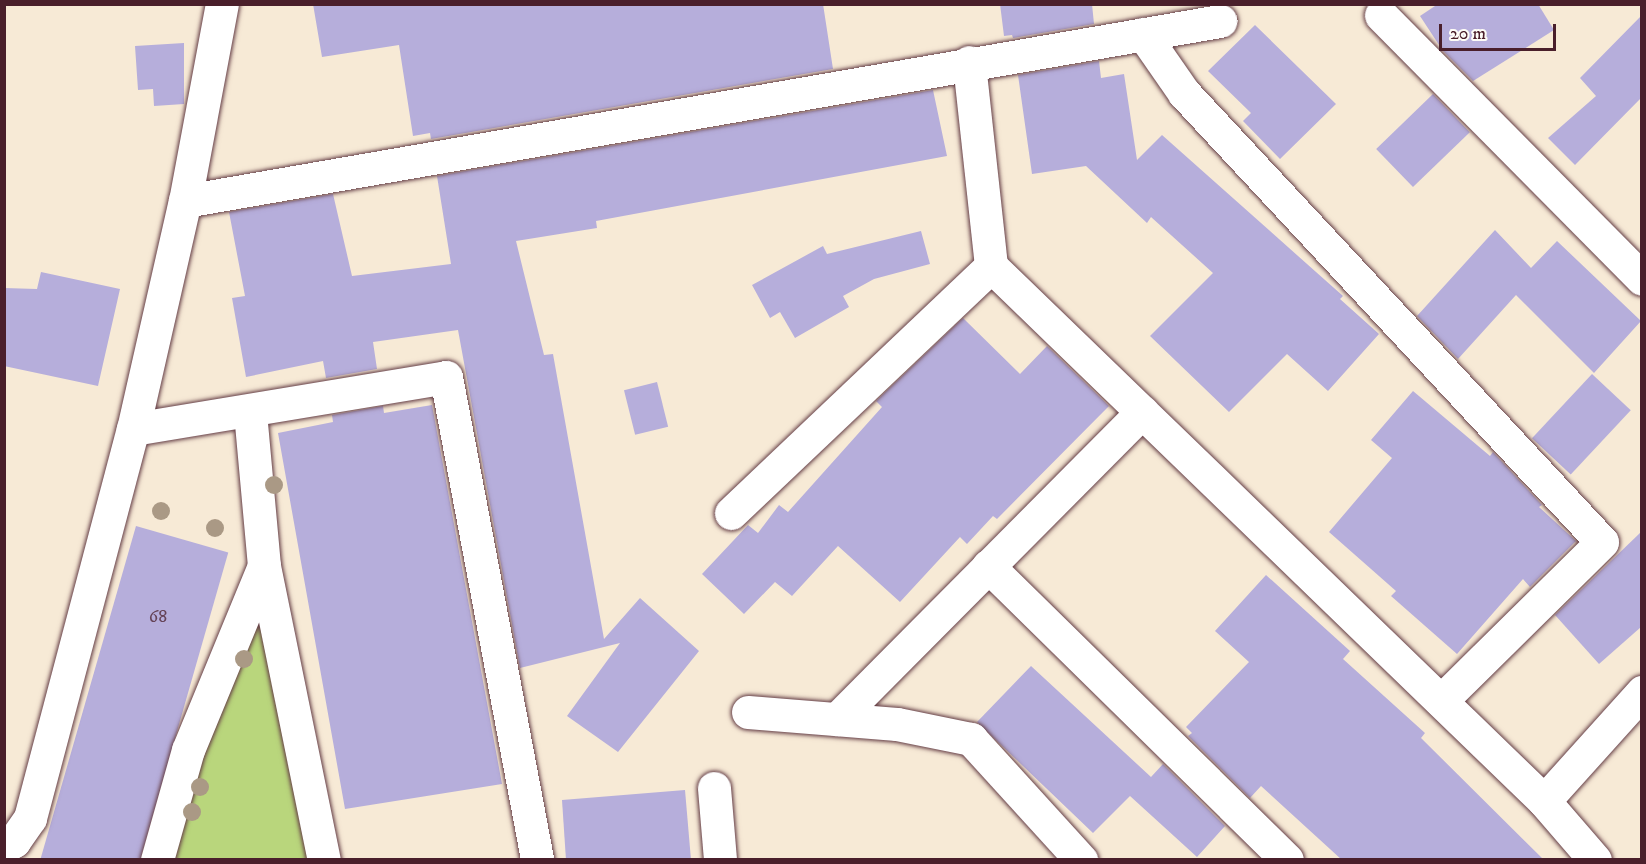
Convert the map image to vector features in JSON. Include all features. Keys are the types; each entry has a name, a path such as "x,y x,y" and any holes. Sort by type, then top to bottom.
{"street":[{"path":"4,847 14,841 30,818 133,429 185,201 224,5"},
{"path":"1381,15 1641,279"},
{"path":"185,201 969,62 1220,21"},
{"path":"1143,34 1184,93 1602,542 1441,701"},
{"path":"969,62 991,266 1544,801 1595,860"},
{"path":"731,513 991,266"},
{"path":"133,429 250,412 446,377 537,860"},
{"path":"250,412 264,566 324,860"},
{"path":"837,719 1142,412"},
{"path":"157,860 188,750 264,566"},
{"path":"988,566 1287,860"},
{"path":"1544,801 1641,692"},
{"path":"748,712 934,729 971,740 1081,860"},
{"path":"714,788 720,860"}],"green space":[{"path":"263,588 311,859 172,860 194,774"}],"building":[{"path":"313,4 823,4 833,69 431,139 430,133 413,136 399,45 322,57"},
{"path":"1000,4 1092,4 1094,24 1013,38 1012,35 1004,36"},
{"path":"1438,4 1538,4 1554,30 1473,81 1443,51 1420,16"},
{"path":"1641,16 1641,98 1575,165 1548,138 1596,96 1580,78"},
{"path":"1255,25 1336,104 1280,159 1243,121 1251,113 1208,71"},
{"path":"184,43 184,104 154,106 153,89 138,90 135,46"},
{"path":"1099,61 1101,78 1124,74 1137,160 1162,135 1343,296 1340,299 1379,334 1328,391 1287,354 1229,412 1150,336 1213,273 1151,217 1147,223 1086,166 1032,174 1018,75"},
{"path":"933,90 947,156 596,221 597,228 516,241 544,355 553,354 604,639 640,598 699,651 618,752 567,716 620,643 520,668 458,330 373,342 377,369 326,378 323,361 246,377 232,298 245,296 229,212 333,194 352,276 451,264 437,176"},
{"path":"1433,94 1470,132 1413,187 1376,149"},
{"path":"1495,230 1531,268 1557,241 1641,321 1594,373 1516,295 1458,359 1417,316"},
{"path":"921,231 930,264 874,279 843,296 849,307 795,338 780,312 770,318 752,285 823,246 827,254"},
{"path":"41,272 120,289 98,386 4,366 4,288 37,289"},
{"path":"963,318 1020,374 1047,346 1109,406 997,519 993,516 967,544 960,537 900,602 838,546 792,596 775,582 744,614 702,574 748,525 758,533 779,505 788,512 882,407 876,401"},
{"path":"1592,374 1631,410 1571,475 1532,438"},
{"path":"657,382 668,427 635,435 624,390"},
{"path":"1413,391 1490,456 1493,452 1542,505 1539,507 1576,541 1530,587 1523,579 1457,654 1391,596 1396,591 1329,532 1392,458 1371,440"},
{"path":"432,405 502,784 345,809 278,433 333,422 332,415 383,406 384,413"},
{"path":"136,526 228,552 140,860 40,860"},
{"path":"1641,532 1641,627 1599,664 1555,615"},
{"path":"1266,575 1350,651 1343,659 1425,733 1421,738 1544,860 1342,860 1261,786 1250,798 1188,736 1192,733 1186,727 1249,662 1215,631"},
{"path":"1031,666 1151,777 1163,764 1225,826 1197,857 1130,796 1093,833 977,722"},
{"path":"685,790 691,860 566,860 562,800"}]}
